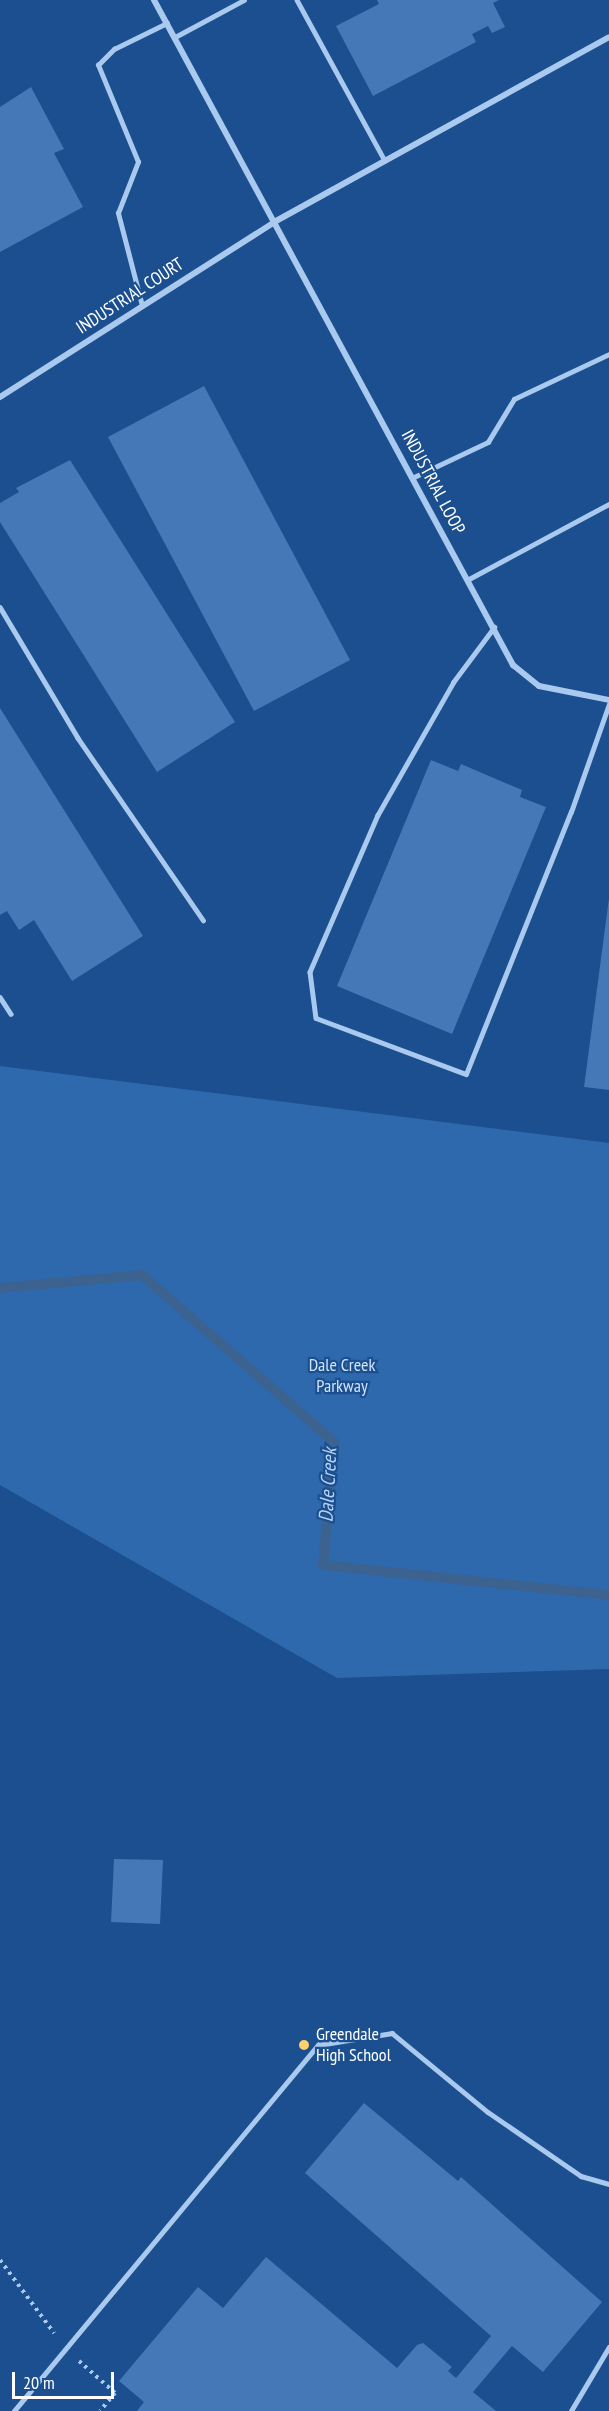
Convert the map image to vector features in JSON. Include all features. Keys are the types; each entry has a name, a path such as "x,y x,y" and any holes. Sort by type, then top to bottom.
{"street":[{"name":"INDUSTRIAL LOOP","path":"154,0 276,221 495,627 513,665 539,686 609,702"},
{"path":"276,221 609,37"},
{"name":"INDUSTRIAL COURT","path":"0,396 276,221"}],"lane":[{"path":"175,37 244,0"},
{"path":"297,0 386,160"},
{"path":"142,306 118,213 138,162 98,65 114,49 167,22"},
{"path":"414,477 488,442 514,399 609,354"},
{"path":"469,579 609,504"},
{"path":"0,607 78,738 203,920"},
{"path":"495,627 454,682 378,815 310,972 316,1018 466,1074 571,812 609,702"},
{"path":"0,997 11,1014"},
{"path":"14,2411 318,2045 392,2033 488,2112 581,2176 609,2184"},
{"path":"571,2411 609,2347"}],"green space":[{"name":"Dale Creek Parkway","path":"0,1066 609,1143 609,1669 337,1678 0,1485"}],"building":[{"path":"377,0 499,0 493,3 505,27 492,33 488,26 472,34 476,42 373,96 336,26 379,4"},
{"path":"31,87 64,149 54,153 83,207 0,252 0,107"},
{"path":"204,386 350,660 254,711 108,437"},
{"path":"70,460 235,722 157,772 0,522 0,503 19,492 16,488"},
{"path":"0,708 143,936 72,981 34,920 19,930 7,911 0,915"},
{"path":"431,760 458,771 461,764 522,790 520,797 546,807 452,1034 337,986"},
{"path":"609,898 609,1090 584,1087"},
{"path":"114,1859 163,1860 160,1924 111,1922"},
{"path":"364,2103 458,2181 461,2177 602,2302 543,2372 512,2346 473,2392 496,2411 137,2411 144,2402 119,2381 198,2287 223,2308 266,2257 397,2368 417,2345 423,2343 452,2367 448,2371 456,2378 491,2336 305,2173"}],"waterway":[{"name":"Dale Creek","path":"0,1288 142,1275 334,1442 323,1565 609,1595"}],"place":[{"name":"Greendale High School","path":"304,2045"}]}
